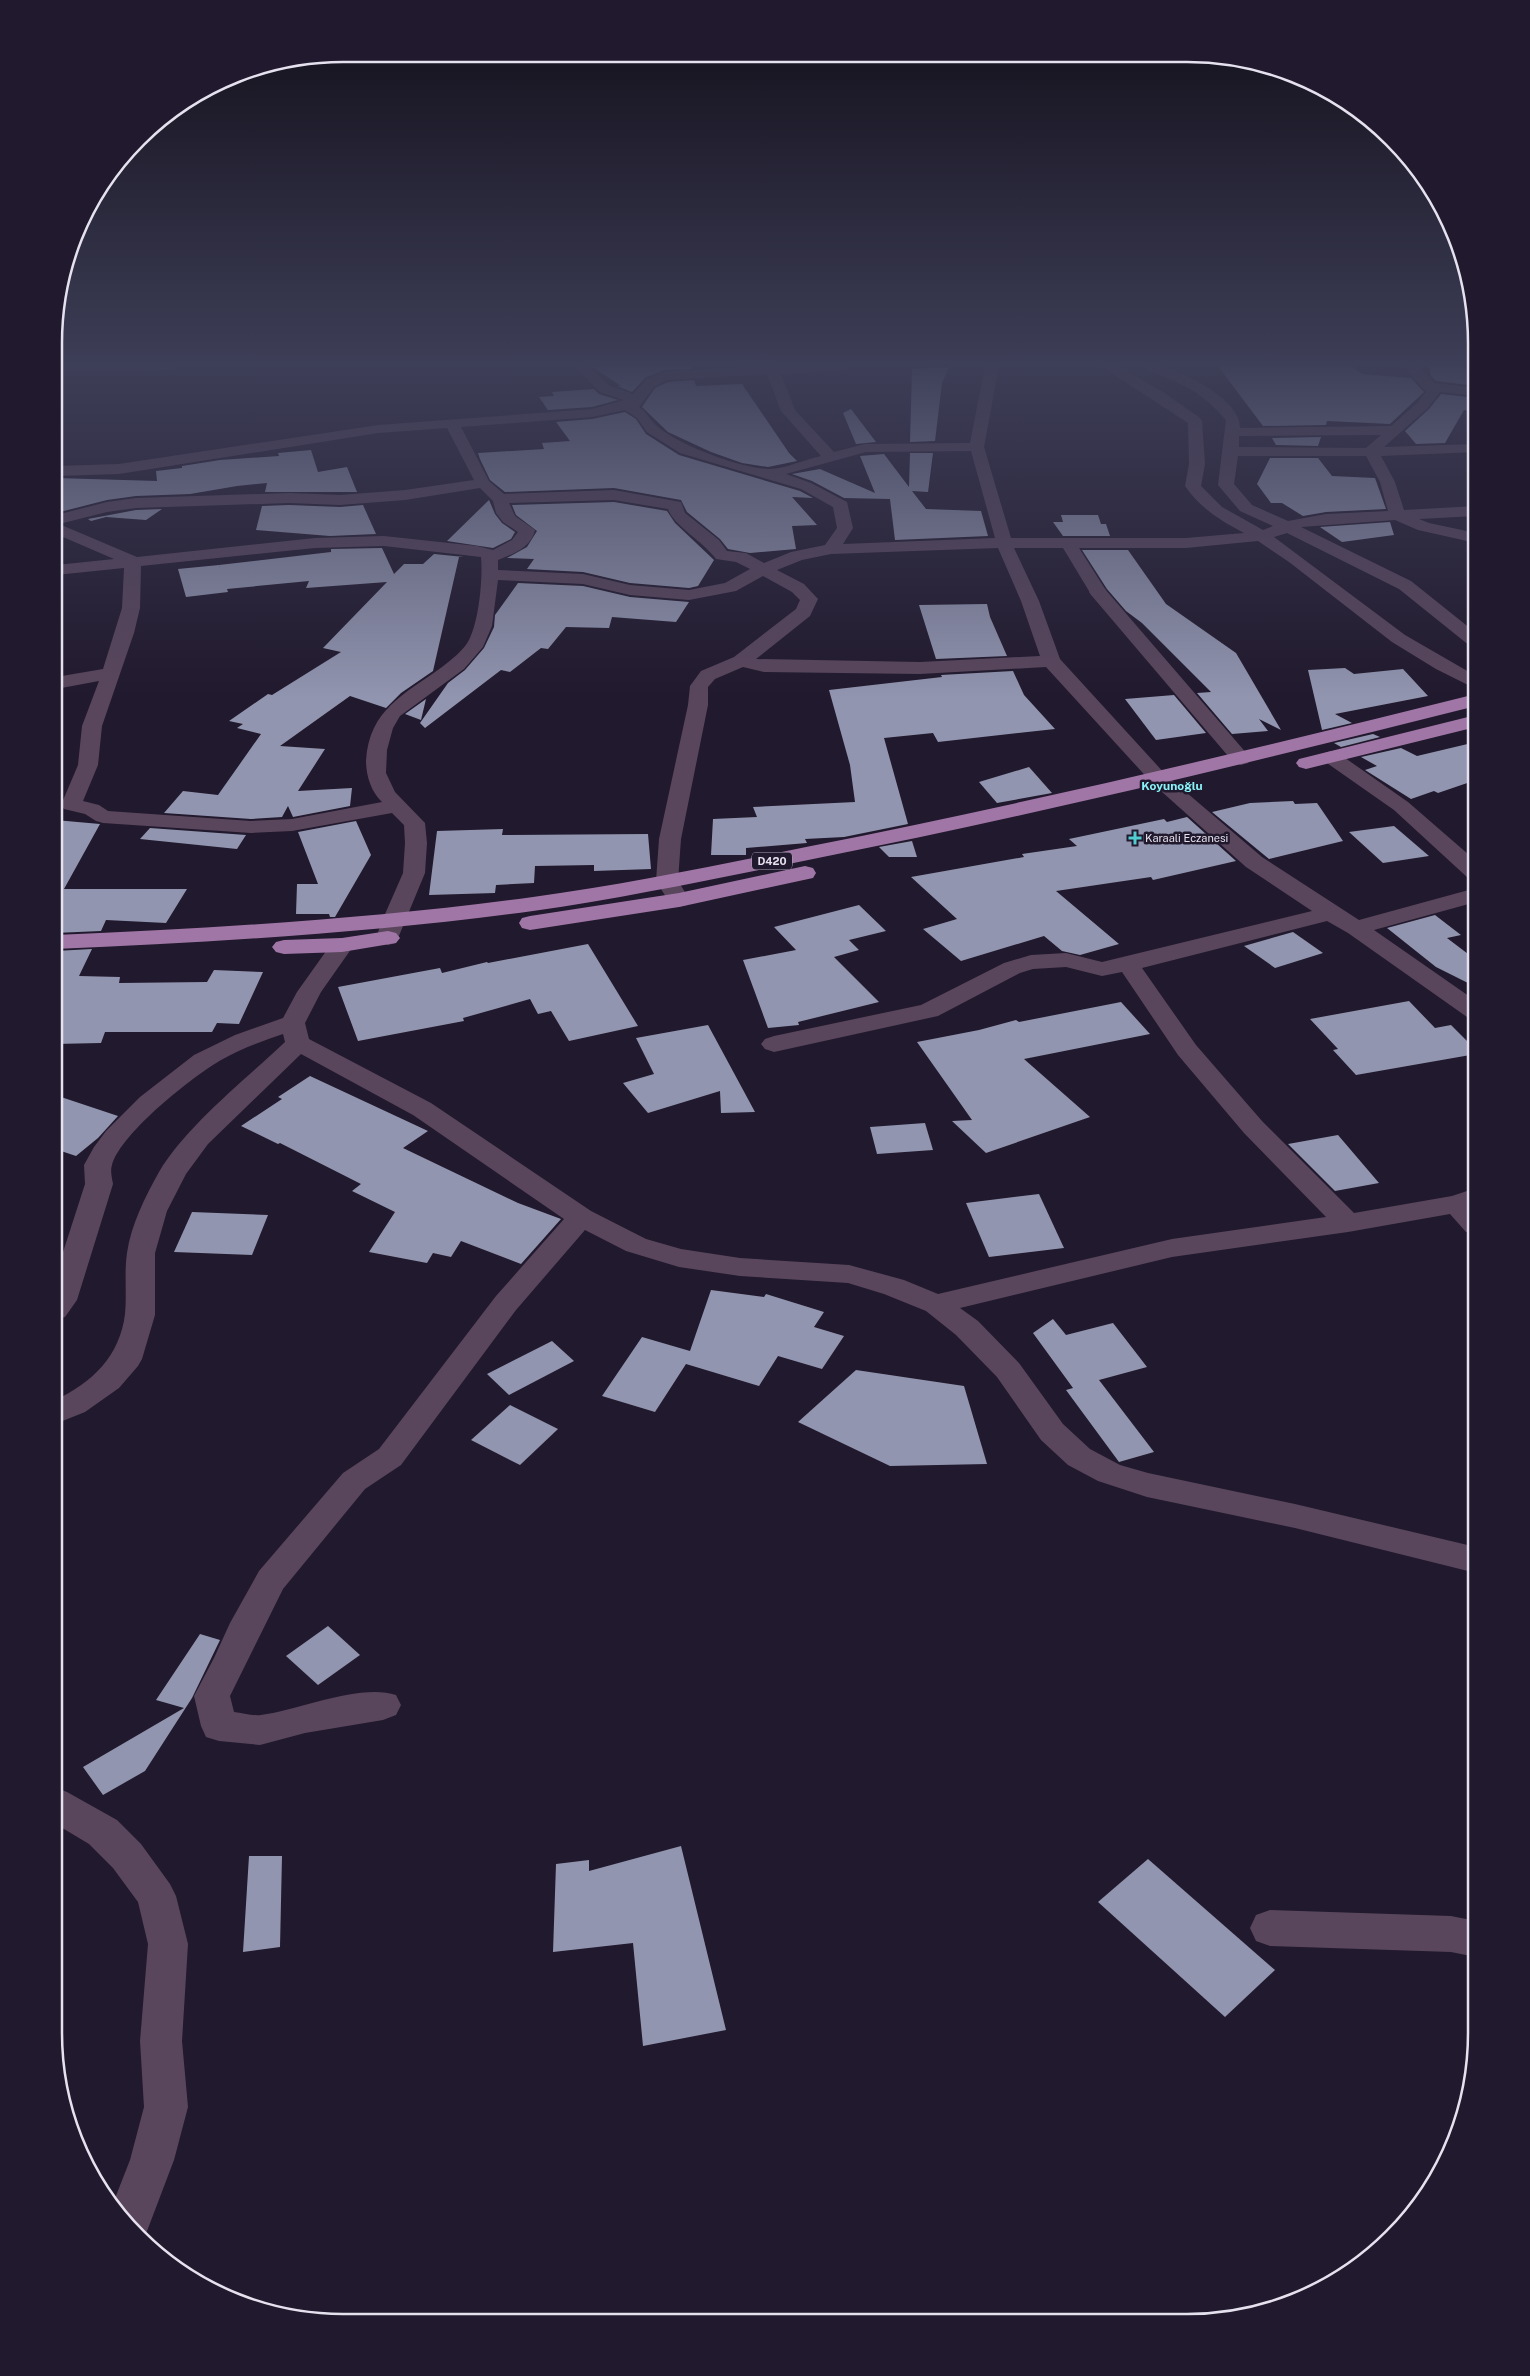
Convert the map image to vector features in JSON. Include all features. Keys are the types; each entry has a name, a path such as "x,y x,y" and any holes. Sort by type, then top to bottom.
{"highway":[{"name":"D420","path":"62,958 342,945 391,930 667,881 940,828 1241,759 1468,702"},
{"name":"D420","path":"62,942 536,923 679,900 1178,794 1468,723"}],"street":[{"path":"480,477 500,499 508,519 527,530 522,541 490,566"},
{"path":"779,477 806,486 841,505 846,528 832,549"},
{"path":"985,477 1004,543 1030,601 1051,662 1159,778 1254,862 1330,913 1356,928 1468,1006"},
{"path":"1195,477 1193,486 1202,500 1215,510 1262,536 1338,591 1387,630 1447,668 1468,679"},
{"path":"1227,477 1226,485 1246,508 1342,552 1405,585 1468,636"},
{"path":"1385,477 1391,490 1397,516"},
{"path":"62,518 106,507 136,503 289,498 340,500 405,495 483,482"},
{"path":"500,499 614,495 675,505 678,515 713,543 722,555 740,557 761,570 798,588 809,599 804,612 741,661 708,675 700,686 698,705 670,839 667,881 679,900"},
{"path":"490,566 583,579 630,590 689,595 730,587 761,570 797,556 832,549 1004,543 1186,543 1262,536 1301,522 1326,519 1468,512"},
{"path":"1397,516 1424,527 1468,536"},
{"path":"62,531 133,562"},
{"path":"62,569 315,542 384,541 477,551 488,554 490,566 483,626 477,643 457,665 393,712 382,728 377,750 376,773 386,795 414,823 416,843 414,874 391,930"},
{"path":"1068,543 1098,592 1241,759"},
{"path":"133,562 131,608 125,633 92,726 88,765 63,805 92,809 103,817 250,827 292,825 397,806"},
{"path":"741,661 764,666 920,668 1051,662"},
{"path":"62,682 110,673"},
{"path":"1331,757 1401,806 1468,866"},
{"path":"1356,928 1468,897"},
{"path":"774,1044 929,1011 1012,968 1031,962 1066,960 1102,970 1330,913"},
{"path":"62,1409 74,1404 108,1380 127,1359 140,1315 141,1253 153,1211 173,1172 199,1138 295,1033 309,992 342,945"},
{"path":"1128,964 1187,1050 1253,1127 1348,1223"},
{"path":"62,1300 99,1184 98,1164 113,1140 170,1082 213,1054 256,1034 295,1033 422,1109 581,1217 636,1244 679,1258 740,1267 849,1274 894,1287 936,1304 967,1328 1008,1370 1052,1432 1079,1457 1109,1473 1147,1485 1295,1516 1468,1558"},
{"path":"936,1304 1172,1248 1348,1223 1467,1200"},
{"path":"383,1705 305,1718 260,1730 220,1726 212,1696 231,1661 247,1623 271,1580 354,1481 390,1457 442,1391 500,1311 581,1217"},
{"path":"62,1809 103,1832 127,1856 156,1896 168,1944 161,2040 166,2107 152,2160 131,2216"},
{"path":"1270,1928 1451,1934 1468,1937"}],"building":[{"path":"157,477 351,477 357,492 265,492 267,483 190,494 136,496 107,500 62,511 62,478 157,481"},
{"path":"489,477 753,477 800,491 813,498 792,497 817,525 792,526 796,549 750,553 728,549 720,539 687,512 681,500 614,488 505,492"},
{"path":"800,477 838,477 875,493 868,477 901,477 909,487 909,477 930,477 928,492 912,491 926,509 981,511 988,536 895,540 890,499 844,498"},
{"path":"1261,477 1375,478 1386,509 1326,512 1303,516 1282,503 1271,503 1257,484"},
{"path":"489,500 495,514 502,523 515,532 511,539 493,548 447,541"},
{"path":"614,502 667,511 675,523 714,560 698,586 689,588 630,583 583,572 527,569 534,559 507,558 527,547 537,531 516,515 512,505"},
{"path":"363,505 376,534 330,536 256,530 262,506 340,507"},
{"path":"162,509 146,520 106,517 91,521 88,519 136,510"},
{"path":"1061,515 1098,515 1101,524 1106,524 1110,536 1063,536 1053,522 1063,522"},
{"path":"1390,522 1394,535 1342,542 1320,527"},
{"path":"382,548 394,574 404,564 423,564 434,554 464,557 459,557 433,671 401,693 386,708 350,696 280,746 325,749 298,791 352,788 350,806 293,817 288,806 282,817 251,819 164,813 183,791 218,795 261,734 237,728 243,724 229,721 268,694 272,695 341,652 323,648 387,582 306,588 309,581 227,589 228,592 186,597 178,569 331,552 331,549"},
{"path":"1082,550 1128,550 1166,604 1236,653 1281,730 1259,719 1268,731 1232,734 1197,693 1211,692 1142,623 1126,611 1107,589"},
{"path":"518,583 583,586 630,597 689,602 676,622 612,617 609,628 566,627 548,649 541,648 510,672 501,670 425,728 420,723 448,683 465,670 484,648 494,627 495,615"},
{"path":"987,604 990,617 1007,656 936,659 919,605"},
{"path":"1345,668 1354,674 1403,669 1428,696 1335,714 1352,723 1322,730 1308,670"},
{"path":"1013,671 1024,695 1055,729 938,742 933,733 884,738 908,824 844,837 805,839 807,843 746,848 746,855 711,855 713,819 757,817 753,807 855,802 850,765 829,690 942,677 941,675"},
{"path":"1174,695 1206,733 1156,740 1125,699"},
{"path":"426,699 421,720 405,714"},
{"path":"1373,734 1380,737 1341,747 1334,743"},
{"path":"1468,744 1468,783 1438,793 1434,791 1411,799 1365,770 1377,766 1361,757 1401,748 1417,756"},
{"path":"1029,767 1052,793 997,803 979,782"},
{"path":"1293,801 1295,804 1317,803 1343,841 1269,859 1212,812 1250,803"},
{"path":"1187,817 1236,861 1153,880 1151,877 1056,891 1119,944 1080,955 1062,951 1044,936 961,961 923,929 957,919 911,877 1024,857 1022,854 1077,846 1069,839 1164,819 1167,822"},
{"path":"62,821 100,824 64,889 187,889 166,923 106,920 101,931 62,933"},
{"path":"356,821 371,855 335,917 330,917 329,914 296,914 297,884 318,884 298,832"},
{"path":"1394,826 1429,856 1383,863 1349,832"},
{"path":"150,828 246,835 237,849 140,839"},
{"path":"503,829 502,835 648,834 651,869 594,871 594,865 535,866 534,883 496,885 495,893 429,895 437,831"},
{"path":"912,841 917,857 889,857 879,847"},
{"path":"859,905 886,931 849,940 859,950 834,957 879,1002 798,1022 799,1025 768,1028 743,960 796,950 774,927"},
{"path":"1435,915 1461,935 1447,938 1468,954 1468,983 1436,967 1387,928"},
{"path":"1293,932 1323,953 1275,968 1244,946"},
{"path":"588,944 638,1026 569,1041 551,1011 538,1014 530,999 463,1018 464,1021 358,1041 338,987 440,968 442,973 487,962"},
{"path":"92,949 79,976 120,977 119,983 207,982 214,970 263,972 239,1024 217,1023 212,1032 105,1032 101,1043 62,1044 62,951"},
{"path":"1409,1001 1435,1028 1451,1025 1468,1042 1468,1055 1356,1075 1333,1050 1338,1049 1310,1019"},
{"path":"1121,1002 1150,1034 1024,1059 1090,1117 986,1153 952,1121 972,1120 917,1042 979,1030 1016,1020 1019,1022"},
{"path":"708,1025 755,1112 721,1113 720,1091 648,1113 623,1083 654,1074 636,1038"},
{"path":"310,1076 428,1131 403,1148 518,1203 561,1219 521,1264 461,1241 451,1257 433,1253 427,1263 369,1252 395,1212 352,1191 361,1184 280,1143 278,1144 241,1126 282,1099 278,1097"},
{"path":"62,1097 118,1116 98,1138 76,1156 62,1151"},
{"path":"925,1123 933,1150 877,1154 870,1127"},
{"path":"1338,1135 1379,1183 1335,1191 1288,1144"},
{"path":"1039,1194 1064,1248 989,1257 966,1203"},
{"path":"192,1212 268,1215 252,1255 174,1252"},
{"path":"711,1290 764,1297 766,1294 824,1312 814,1327 844,1336 822,1369 778,1356 759,1386 686,1364 655,1412 602,1396 642,1337 690,1351"},
{"path":"1053,1319 1066,1335 1113,1323 1147,1367 1099,1380 1154,1452 1119,1462 1066,1390 1073,1388 1033,1333"},
{"path":"552,1341 574,1361 509,1395 487,1374"},
{"path":"856,1370 964,1386 987,1464 890,1466 798,1422"},
{"path":"510,1405 558,1429 520,1465 471,1440"},
{"path":"328,1626 360,1655 318,1685 286,1656"},
{"path":"200,1634 220,1640 192,1698 145,1771 103,1795 83,1767 184,1708 156,1700"},
{"path":"681,1846 726,2030 643,2046 633,1943 553,1952 556,1864 589,1860 589,1871"},
{"path":"249,1856 282,1856 280,1947 243,1952"},
{"path":"1148,1859 1275,1970 1225,2017 1098,1902"}],"place":[{"name":"Karaali Eczanesi","path":"1135,838"}],"district":[{"name":"Koyunoğlu","path":"1172,786"}]}
